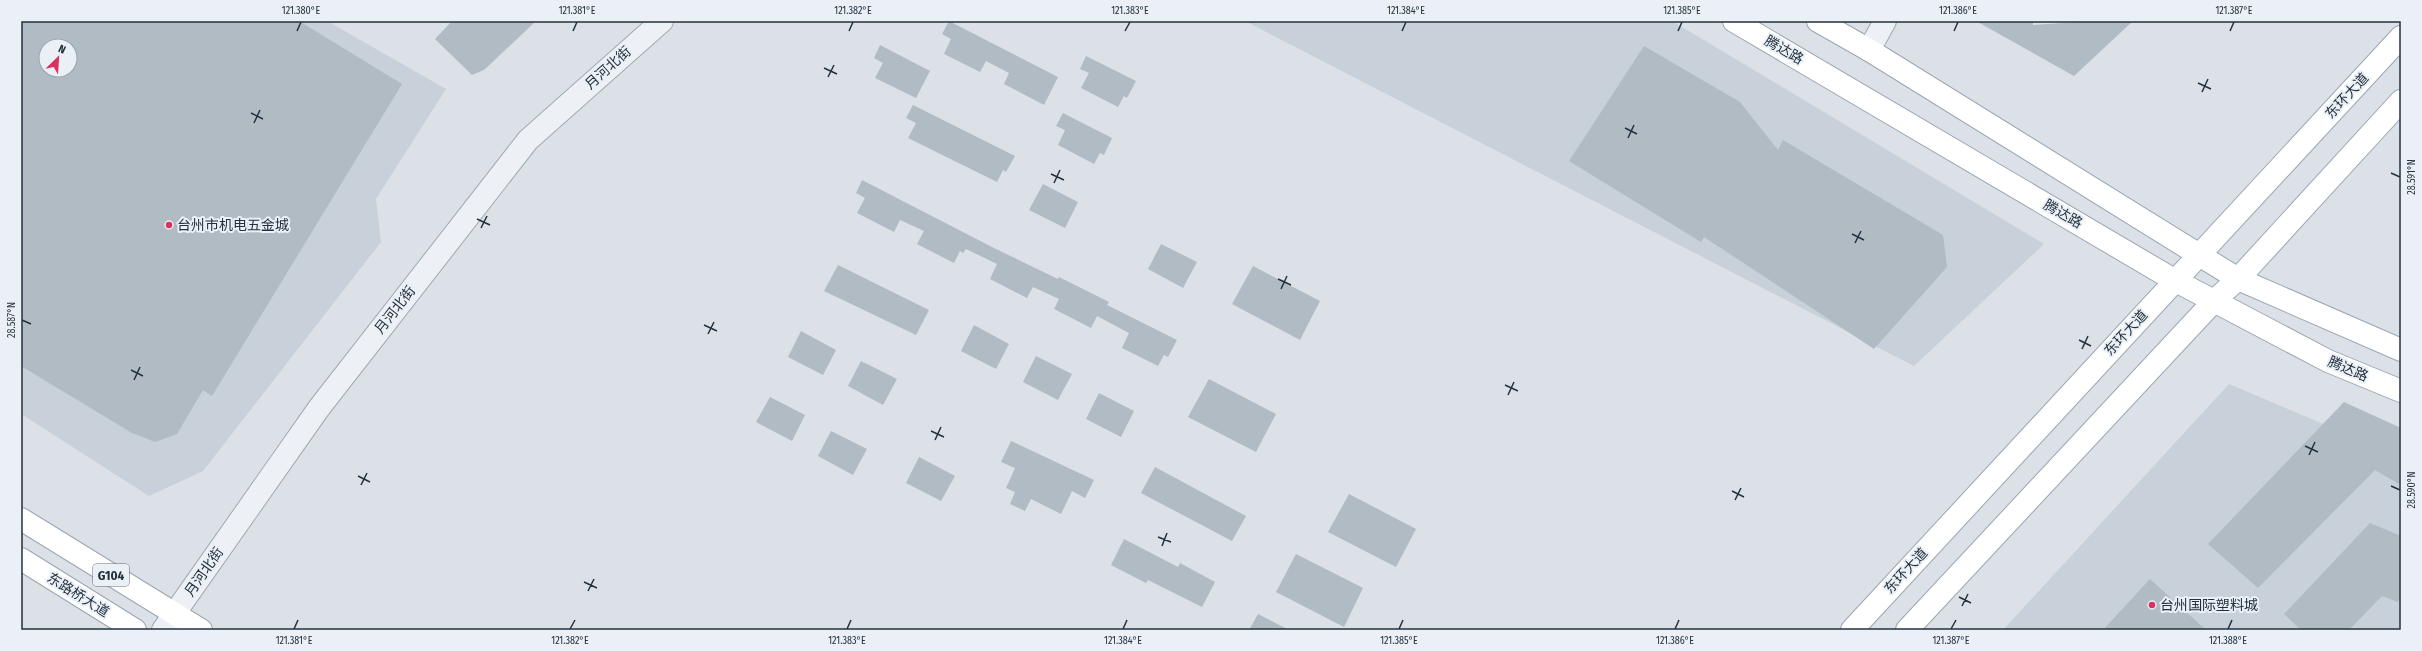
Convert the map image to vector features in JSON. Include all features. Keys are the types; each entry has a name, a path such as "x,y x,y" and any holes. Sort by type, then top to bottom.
{"main road":[{"name":"腾达路","path":"1734,21 2174,280 2215,300 2328,361 2401,391"},
{"path":"1818,21 1869,50 2200,254 2238,279 2401,350"},
{"name":"东环大道","path":"1852,630 2174,280 2200,254 2401,37"},
{"path":"1907,630 2215,300 2238,279 2401,101"},
{"name":"G104","path":"21,519 169,622 201,630"},
{"name":"东路桥大道","path":"21,559 135,630"}],"street":[{"name":"月河北街","path":"169,622 319,408 528,140 662,21"},
{"path":"1869,50 1885,21"}],"shaded area":[{"name":"台州市机电五金城","path":"21,21 327,21 446,89 376,199 381,242 203,471 149,496 21,414"},
{"path":"1245,21 1672,21 2044,244 1914,366"},
{"path":"2229,384 2401,457 2401,630 2003,630"}],"building":[{"name":"台州市机电五金城","path":"21,21 299,21 402,84 212,396 203,390 177,434 155,442 132,433 21,366"},
{"path":"452,21 536,21 484,70 472,75 435,39"},
{"path":"949,21 1058,77 1044,105 1004,84 1009,73 986,61 980,72 944,54 951,39 942,34"},
{"path":"1976,21 2033,21 2033,25 2093,21 2133,21 2074,76"},
{"path":"880,45 930,71 916,98 875,78 883,63 874,58"},
{"path":"1644,46 1740,102 1778,150 1783,140 1943,235 1947,267 1874,349 1704,237 1701,242 1569,161"},
{"path":"1086,56 1136,81 1127,98 1124,96 1118,107 1081,88 1089,73 1080,69"},
{"path":"913,105 1015,156 1006,172 1003,170 997,182 908,138 916,123 906,118"},
{"path":"1063,113 1112,138 1104,155 1100,153 1094,164 1058,145 1065,130 1056,126"},
{"path":"862,180 994,248 1058,279 1059,277 1109,302 1107,305 1177,340 1168,357 1164,355 1158,366 1122,348 1129,333 1097,316 1091,328 1054,309 1059,299 1033,287 1027,298 990,279 997,264 966,249 963,253 960,251 954,263 917,244 924,231 900,220 894,232 857,213 865,198 856,193"},
{"path":"1043,184 1078,202 1065,228 1029,210"},
{"path":"1161,244 1197,262 1183,288 1148,269"},
{"path":"838,265 929,310 916,335 824,291"},
{"path":"1253,266 1320,301 1300,340 1232,304"},
{"path":"974,325 1009,344 996,369 961,351"},
{"path":"801,331 836,350 823,375 788,357"},
{"path":"1036,356 1072,374 1058,400 1023,382"},
{"path":"861,361 897,379 883,405 848,386"},
{"path":"1209,379 1276,414 1256,452 1188,417"},
{"path":"1099,393 1134,411 1121,437 1086,419"},
{"path":"770,397 805,415 792,441 756,422"},
{"path":"2344,402 2401,428 2401,485 2375,470 2258,588 2208,544"},
{"path":"831,431 867,449 853,475 818,456"},
{"path":"1011,441 1094,480 1085,498 1072,491 1061,514 1031,499 1025,511 1010,504 1015,492 1006,488 1015,468 1001,462"},
{"path":"919,457 955,476 941,501 906,483"},
{"path":"1155,467 1246,516 1232,541 1141,493"},
{"path":"1349,494 1416,529 1396,567 1328,532"},
{"path":"2370,523 2401,536 2401,594 2398,602 2382,596 2349,630 2301,630 2284,614"},
{"path":"1124,539 1178,567 1180,563 1215,582 1202,607 1148,580 1146,583 1111,565"},
{"path":"1296,554 1363,588 1344,627 1276,592"},
{"name":"台州国际塑料城","path":"2150,579 2206,630 2103,630"},
{"path":"1258,614 1289,630 1249,630"}],"place":[{"name":"台州市机电五金城","path":"169,225"},
{"name":"台州国际塑料城","path":"2152,605"}]}
